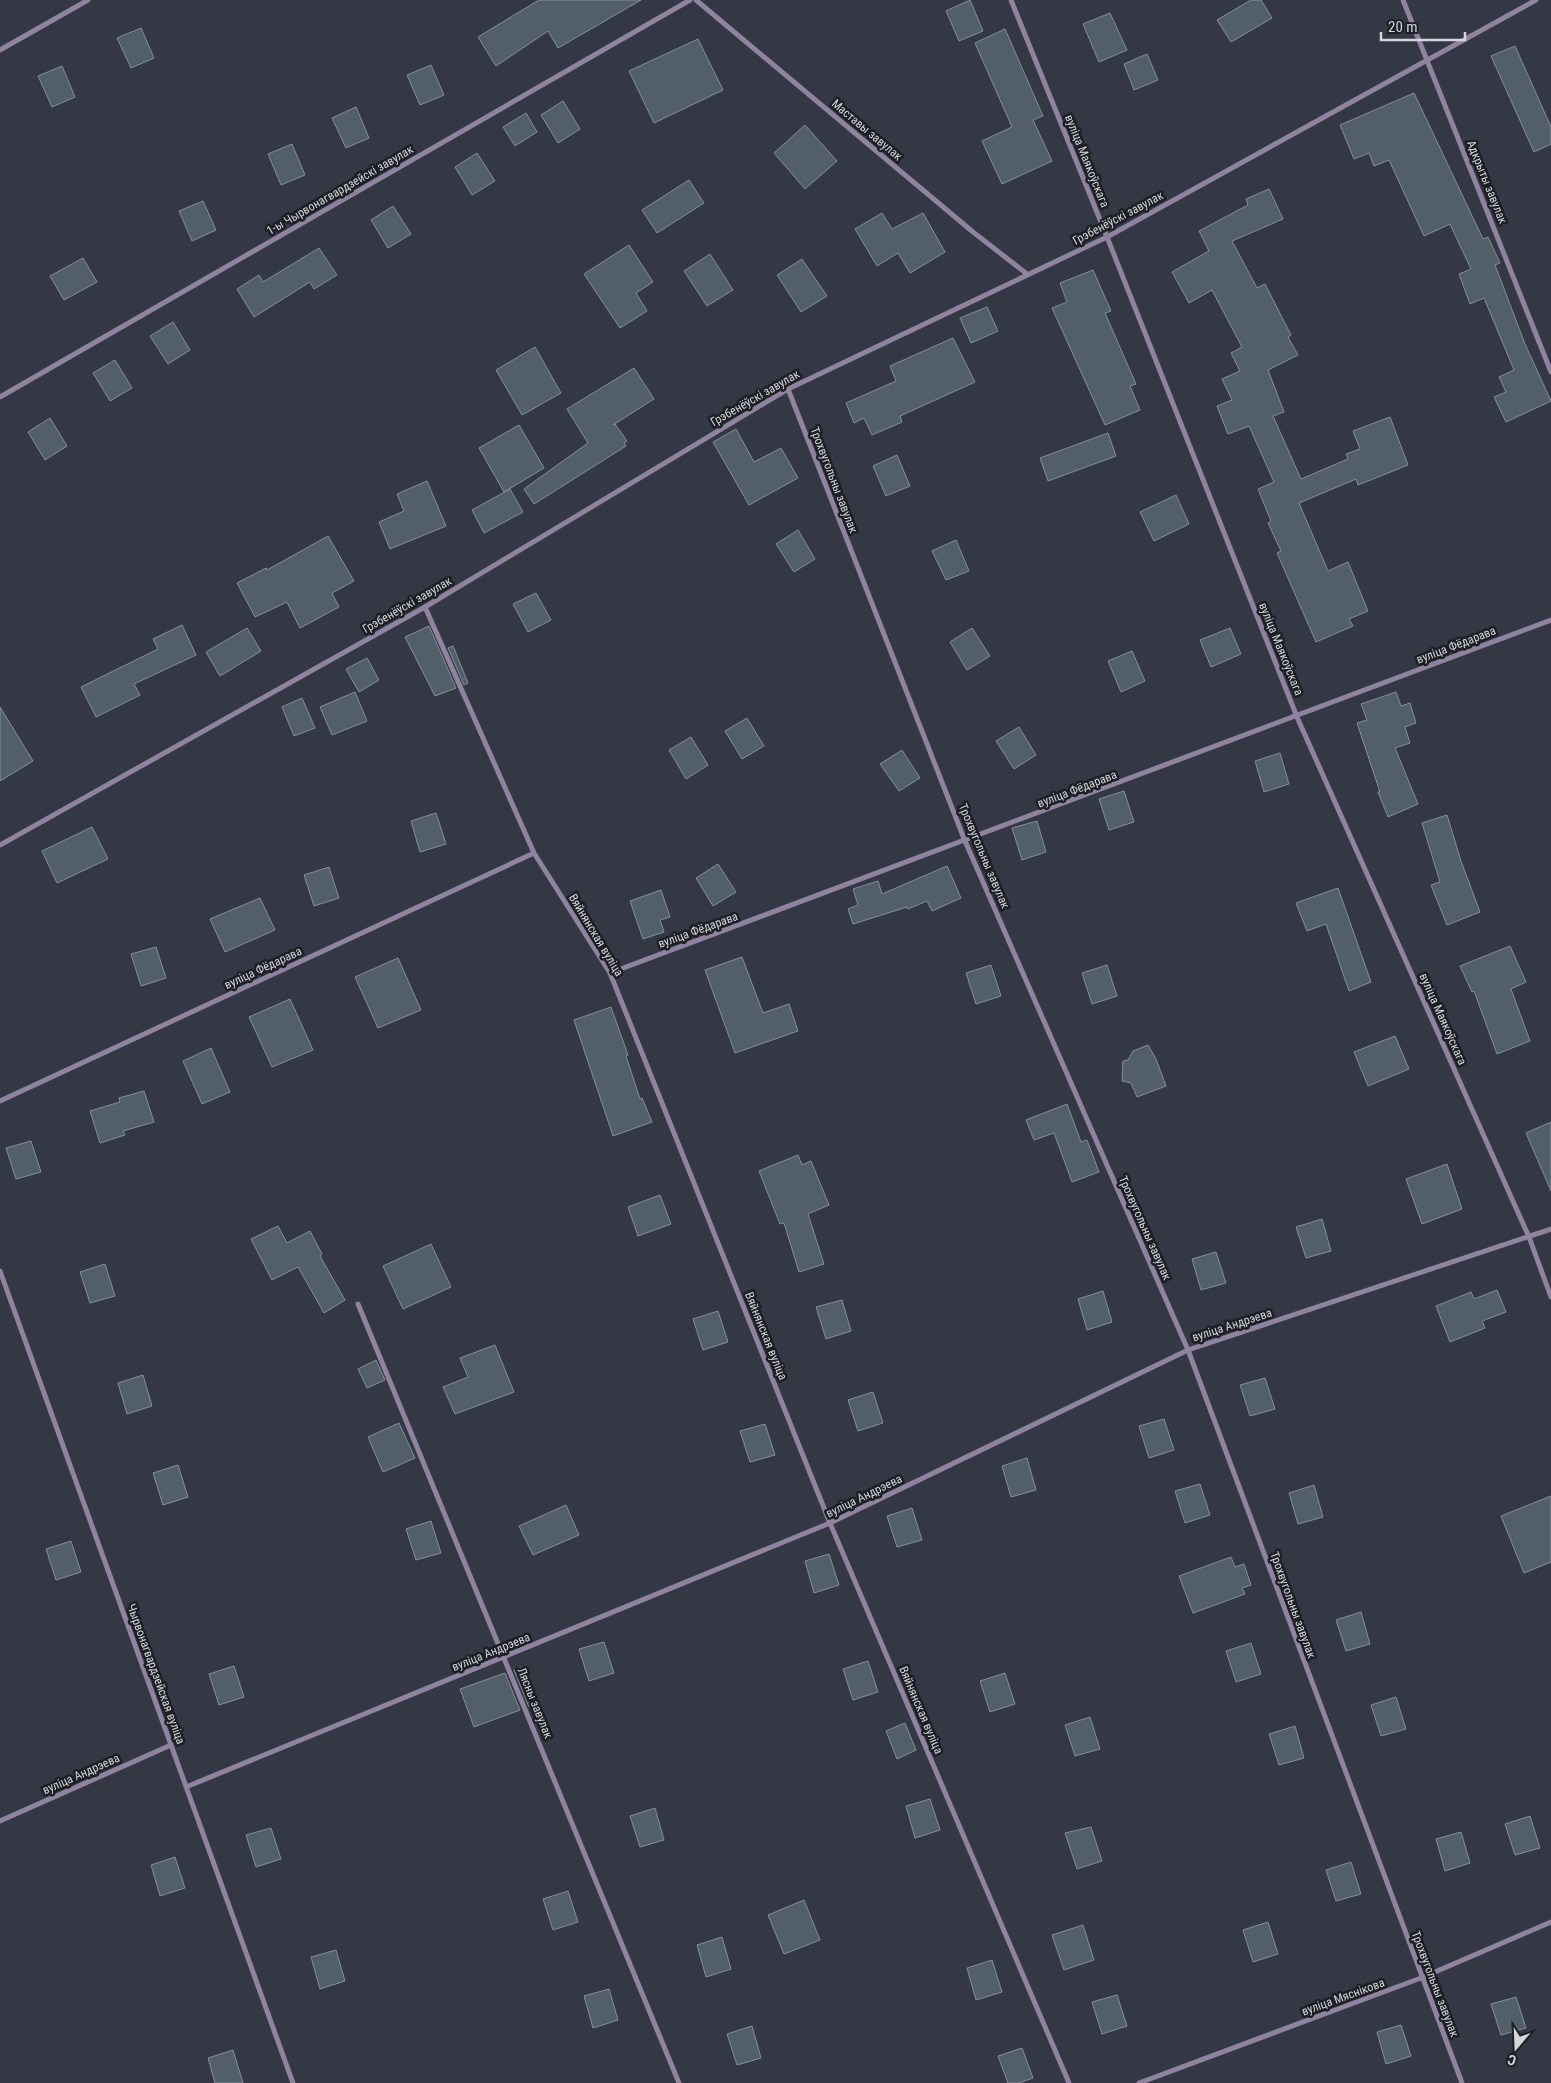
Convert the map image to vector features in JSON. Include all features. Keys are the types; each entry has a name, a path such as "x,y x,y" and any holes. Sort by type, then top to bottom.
{"street":[{"path":"0,50 88,0"},
{"name":"1-ы Чырвонагвардзейскі завулак","path":"0,397 690,0"},
{"name":"Маставы завулак","path":"696,0 972,232 1027,274"},
{"name":"вуліца Маякоўскага","path":"1011,0 1297,716 1529,1237 1551,1296"},
{"name":"Адкрыты завулак","path":"1403,0 1551,372"},
{"name":"Грэбенёўскі завулак","path":"0,845 425,607 788,389 1107,237 1536,0"},
{"name":"Трохвугольны завулак","path":"788,389 966,842 1188,1350 1462,2083"},
{"name":"Вяйнянская вуліца","path":"425,607 534,853 610,974 830,1523 1069,2083"},
{"name":"вуліца Фёдарава","path":"610,974 966,842 1551,620"},
{"name":"вуліца Фёдарава","path":"0,1101 534,853"},
{"name":"вуліца Андрэева","path":"186,1787 830,1523 1188,1350 1551,1229"},
{"name":"Чырвонагвардзейская вуліца","path":"0,1271 293,2083"},
{"name":"Лясны завулак","path":"358,1304 680,2083"},
{"name":"вуліца Андрэева","path":"0,1821 171,1745"},
{"name":"вуліца Мяснікова","path":"1139,2083 1422,1978 1551,1922"}],"building":[{"path":"539,0 641,0 558,48 548,31 496,66 478,37"},
{"path":"970,0 983,31 959,41 946,11"},
{"path":"1251,0 1261,0 1272,18 1231,42 1217,20"},
{"path":"1110,13 1127,50 1099,62 1083,24"},
{"path":"141,28 154,58 131,68 117,38"},
{"path":"1005,29 1043,116 1033,120 1052,161 1002,184 982,141 1012,127 975,43"},
{"path":"698,39 723,90 654,123 629,71"},
{"path":"1515,46 1551,127 1551,144 1534,152 1491,56"},
{"path":"1147,54 1158,80 1134,90 1124,64"},
{"path":"431,65 444,95 420,105 407,75"},
{"path":"62,66 75,97 52,107 38,76"},
{"path":"1414,93 1483,239 1488,237 1500,263 1495,265 1525,344 1551,401 1506,422 1494,397 1506,392 1499,377 1514,370 1484,298 1470,304 1459,274 1471,269 1450,224 1424,236 1389,160 1374,166 1369,153 1354,159 1340,125"},
{"path":"563,101 580,129 558,143 541,115"},
{"path":"356,107 369,138 346,148 332,118"},
{"path":"526,113 537,132 515,146 503,127"},
{"path":"805,125 837,161 805,189 774,153"},
{"path":"292,144 305,175 281,185 268,154"},
{"path":"477,153 495,181 472,195 455,167"},
{"path":"689,180 704,203 657,233 642,210"},
{"path":"1269,189 1283,219 1232,241 1257,288 1265,284 1291,335 1288,337 1298,355 1268,370 1284,412 1273,416 1301,479 1348,459 1346,454 1360,449 1353,431 1390,417 1408,465 1358,485 1356,479 1299,503 1328,571 1348,562 1368,611 1349,619 1353,626 1316,642 1277,553 1281,551 1268,523 1271,521 1258,489 1274,482 1249,426 1228,434 1217,406 1232,400 1222,379 1240,371 1231,353 1242,347 1212,290 1189,303 1172,272 1209,251 1199,231 1248,205 1246,199"},
{"path":"203,201 216,230 192,241 179,211"},
{"path":"393,206 411,234 388,248 371,220"},
{"path":"882,213 892,229 923,213 945,252 910,273 898,253 877,266 855,229"},
{"path":"629,245 653,282 636,293 647,311 620,328 584,274"},
{"path":"319,248 337,275 314,289 310,282 254,317 237,289 259,275 263,282"},
{"path":"710,254 733,290 707,306 684,271"},
{"path":"83,258 97,282 64,300 50,276"},
{"path":"802,259 827,296 801,312 777,275"},
{"path":"1093,270 1111,311 1105,313 1136,384 1130,386 1140,410 1105,425 1052,308 1067,302 1060,283"},
{"path":"987,307 998,331 971,343 960,318"},
{"path":"173,322 190,350 168,364 150,336"},
{"path":"953,338 975,382 900,416 902,422 872,435 864,418 854,423 846,403 896,381 890,366"},
{"path":"535,347 561,393 522,415 496,370"},
{"path":"115,360 132,388 110,401 93,373"},
{"path":"634,368 654,399 613,425 615,424 627,441 624,443 626,446 534,504 524,489 588,443 567,409"},
{"path":"50,418 67,446 45,460 28,432"},
{"path":"519,425 544,468 504,492 479,448"},
{"path":"736,429 754,462 781,448 798,478 749,505 713,442"},
{"path":"1108,433 1116,456 1048,481 1040,458"},
{"path":"897,455 910,486 886,496 873,466"},
{"path":"427,481 446,526 390,549 379,522 404,511 397,494"},
{"path":"510,489 523,512 484,533 472,510"},
{"path":"1176,495 1189,524 1154,541 1140,512"},
{"path":"798,530 815,559 794,572 776,544"},
{"path":"328,536 354,581 332,593 339,607 300,628 287,602 255,617 237,583 266,568 267,570"},
{"path":"956,540 969,571 946,580 932,551"},
{"path":"536,593 551,620 528,632 513,604"},
{"path":"182,625 196,655 134,684 140,695 96,717 81,687 158,649 153,639"},
{"path":"429,626 456,688 435,696 405,637"},
{"path":"247,628 261,651 220,676 206,652"},
{"path":"972,628 990,656 967,670 950,642"},
{"path":"1230,628 1241,654 1211,667 1200,640"},
{"path":"453,646 468,683 464,685 448,648"},
{"path":"1132,651 1145,681 1121,692 1108,661"},
{"path":"367,658 379,680 359,692 346,669"},
{"path":"355,692 367,721 332,735 320,707"},
{"path":"1396,692 1401,706 1410,703 1416,723 1405,727 1410,743 1395,748 1418,804 1388,817 1378,792 1380,792 1357,723 1367,720 1361,704"},
{"path":"302,698 315,728 294,736 282,707"},
{"path":"0,707 33,761 0,781"},
{"path":"747,718 764,746 742,759 725,731"},
{"path":"1019,727 1036,755 1014,769 996,741"},
{"path":"691,737 708,765 686,779 669,750"},
{"path":"902,750 920,778 899,791 880,764"},
{"path":"1280,753 1289,784 1264,792 1255,761"},
{"path":"1124,791 1134,822 1109,830 1099,799"},
{"path":"436,813 446,844 420,852 411,821"},
{"path":"1447,815 1461,861 1480,912 1447,925 1431,885 1440,882 1422,823"},
{"path":"1037,821 1046,852 1022,860 1012,828"},
{"path":"92,827 108,859 57,883 42,851"},
{"path":"718,864 736,892 713,906 696,878"},
{"path":"947,866 961,898 932,911 927,901 908,909 907,907 853,924 848,909 858,905 853,889 878,881 882,894"},
{"path":"329,867 339,898 314,906 304,875"},
{"path":"1338,888 1371,982 1349,991 1326,924 1307,931 1296,903"},
{"path":"661,890 670,917 660,920 664,932 643,939 630,901"},
{"path":"260,898 275,930 225,952 210,919"},
{"path":"1510,946 1526,982 1511,989 1530,1041 1497,1054 1474,991 1472,992 1460,966"},
{"path":"156,947 166,978 141,986 131,954"},
{"path":"742,957 763,1013 789,1004 798,1031 735,1053 705,970"},
{"path":"398,958 421,1010 378,1028 355,977"},
{"path":"991,965 1001,996 976,1004 966,973"},
{"path":"1107,965 1117,996 1092,1004 1082,973"},
{"path":"290,999 313,1050 272,1067 249,1017"},
{"path":"611,1007 628,1055 626,1056 640,1099 642,1098 652,1122 613,1136 574,1020"},
{"path":"1395,1036 1409,1069 1368,1086 1354,1052"},
{"path":"1148,1045 1156,1059 1166,1086 1137,1097 1131,1083 1122,1081 1123,1061 1128,1060 1133,1051"},
{"path":"211,1048 230,1092 202,1104 183,1061"},
{"path":"144,1091 154,1122 123,1131 125,1135 100,1143 90,1111 120,1102 119,1098"},
{"path":"1067,1104 1081,1142 1087,1140 1099,1172 1072,1182 1054,1133 1034,1140 1026,1120"},
{"path":"1551,1122 1551,1191 1526,1133"},
{"path":"31,1141 41,1172 16,1179 6,1148"},
{"path":"798,1155 802,1165 811,1161 829,1205 808,1214 824,1264 799,1272 784,1223 780,1224 759,1171"},
{"path":"1447,1164 1462,1209 1422,1224 1406,1179"},
{"path":"660,1195 671,1224 638,1236 628,1207"},
{"path":"1322,1219 1331,1251 1306,1258 1296,1227"},
{"path":"278,1226 287,1243 310,1231 322,1254 320,1256 345,1300 324,1313 298,1267 272,1280 251,1239"},
{"path":"431,1244 451,1287 403,1309 383,1266"},
{"path":"1216,1252 1226,1283 1201,1290 1192,1259"},
{"path":"105,1264 115,1296 90,1303 80,1272"},
{"path":"1497,1290 1506,1312 1482,1321 1485,1328 1450,1342 1436,1306 1471,1292 1474,1299"},
{"path":"1103,1291 1112,1322 1087,1330 1078,1299"},
{"path":"842,1300 851,1331 826,1339 816,1307"},
{"path":"718,1311 728,1342 703,1350 693,1319"},
{"path":"495,1345 514,1392 455,1414 443,1387 468,1377 460,1358"},
{"path":"376,1360 385,1380 367,1388 358,1369"},
{"path":"143,1375 152,1406 127,1414 118,1383"},
{"path":"1265,1378 1275,1409 1250,1416 1240,1385"},
{"path":"873,1392 883,1423 858,1431 848,1400"},
{"path":"1164,1419 1174,1450 1149,1458 1139,1426"},
{"path":"399,1423 415,1458 383,1472 368,1437"},
{"path":"765,1424 775,1455 750,1462 740,1431"},
{"path":"1027,1458 1036,1490 1011,1497 1002,1466"},
{"path":"178,1465 188,1497 163,1505 153,1473"},
{"path":"1200,1484 1210,1515 1185,1523 1175,1491"},
{"path":"1314,1485 1323,1517 1298,1524 1289,1493"},
{"path":"1551,1496 1551,1562 1524,1573 1501,1516"},
{"path":"566,1505 579,1535 533,1555 519,1526"},
{"path":"912,1508 922,1540 897,1547 887,1516"},
{"path":"431,1521 441,1553 416,1560 406,1529"},
{"path":"71,1541 81,1572 56,1580 46,1549"},
{"path":"829,1554 839,1585 814,1593 805,1561"},
{"path":"1231,1557 1235,1567 1244,1564 1251,1585 1242,1588 1245,1594 1193,1613 1179,1576"},
{"path":"1361,1612 1370,1644 1346,1651 1336,1620"},
{"path":"604,1642 614,1673 589,1681 579,1649"},
{"path":"1251,1643 1261,1674 1236,1682 1226,1651"},
{"path":"868,1661 878,1692 853,1700 843,1669"},
{"path":"234,1666 244,1697 219,1705 209,1674"},
{"path":"521,1667 535,1704 529,1707 514,1670"},
{"path":"505,1673 520,1710 474,1727 460,1689"},
{"path":"1005,1673 1015,1704 990,1712 980,1681"},
{"path":"1396,1697 1406,1729 1381,1736 1371,1705"},
{"path":"1090,1717 1100,1749 1075,1756 1065,1725"},
{"path":"905,1723 916,1750 897,1759 886,1731"},
{"path":"1295,1726 1304,1758 1279,1765 1269,1734"},
{"path":"930,1799 940,1830 915,1838 906,1806"},
{"path":"655,1808 664,1840 640,1847 630,1816"},
{"path":"1530,1816 1540,1848 1515,1855 1505,1824"},
{"path":"1091,1827 1102,1861 1077,1869 1065,1833"},
{"path":"271,1828 281,1859 256,1867 246,1835"},
{"path":"1461,1832 1470,1863 1445,1871 1436,1839"},
{"path":"175,1857 185,1888 160,1896 151,1865"},
{"path":"1351,1862 1361,1894 1336,1901 1326,1870"},
{"path":"568,1891 578,1922 553,1930 543,1899"},
{"path":"804,1900 820,1940 784,1954 768,1915"},
{"path":"1268,1922 1278,1954 1253,1962 1243,1930"},
{"path":"1083,1925 1094,1960 1064,1970 1052,1935"},
{"path":"722,1937 731,1969 706,1977 697,1945"},
{"path":"336,1950 345,1981 320,1989 311,1957"},
{"path":"992,1960 1002,1992 976,2000 967,1968"},
{"path":"609,1989 618,2020 593,2028 584,1996"},
{"path":"1117,1995 1127,2026 1102,2034 1092,2002"},
{"path":"1516,1997 1526,2028 1501,2035 1491,2004"},
{"path":"1401,2025 1411,2056 1386,2064 1377,2032"},
{"path":"752,2026 761,2058 737,2065 727,2034"},
{"path":"1022,2048 1033,2078 1019,2083 1008,2083 998,2056"},
{"path":"233,2050 243,2083 215,2083 208,2058"}]}
